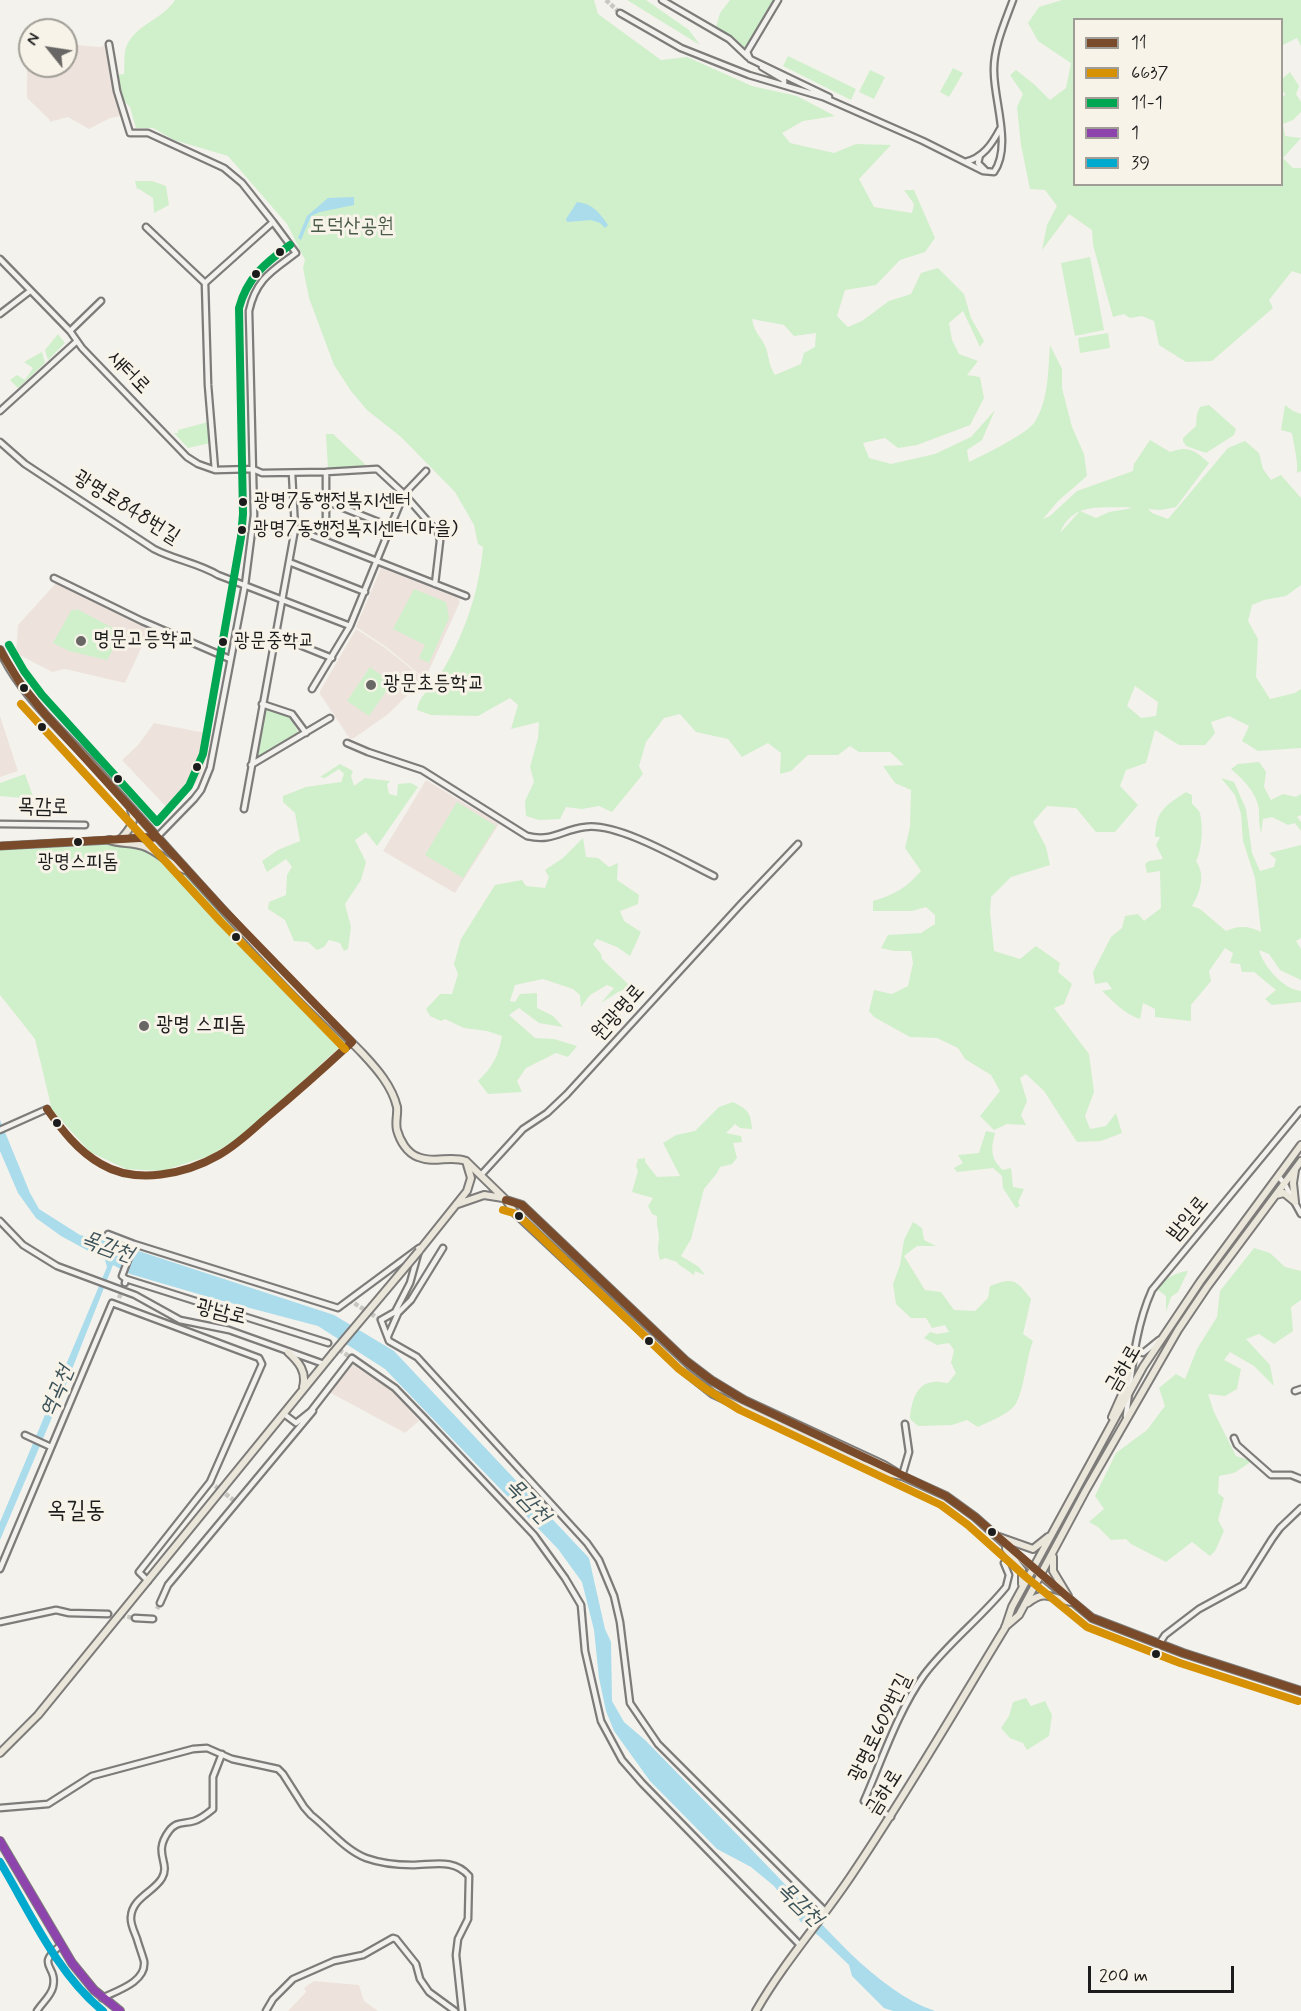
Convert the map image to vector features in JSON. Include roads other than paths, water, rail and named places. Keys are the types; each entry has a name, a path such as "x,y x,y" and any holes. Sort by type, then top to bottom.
{"main road":[{"path":"0,650 29,697 292,984 352,1042 384,1078 397,1107 397,1130 405,1148 416,1156 433,1162 458,1158 466,1161 505,1199 523,1221 684,1371 713,1394 862,1464 902,1476"},
{"path":"121,839 133,820 134,816 130,806"},
{"path":"109,840 144,847 173,866 188,870"},
{"name":"금하로","path":"800,1946 891,1816 1005,1628 1012,1607 1163,1336 1301,1145"},
{"path":"459,1201 471,1178 466,1161"},
{"name":"금하로","path":"1005,1628 1019,1615 1178,1330 1207,1287 1301,1161"},
{"path":"1295,1168 1293,1180 1295,1202"},
{"name":"원광명로","path":"0,1753 38,1715 481,1175"},
{"path":"1276,1195 1284,1193 1295,1202"},
{"path":"459,1201 484,1195 522,1205 686,1361 711,1380 744,1400 946,1496 975,1517 1040,1576 1092,1618 1159,1644 1301,1691"},
{"path":"288,1352 303,1371 305,1381 302,1392"},
{"path":"1105,1438 1124,1390 1131,1364"},
{"path":"994,1535 1033,1549 1053,1533"},
{"path":"994,1535 1022,1570 1021,1591"},
{"path":"1055,1548 1053,1571 1071,1602"},
{"path":"1024,1606 1040,1595 1046,1594 1071,1602"},
{"path":"0,1841 79,1973 102,1998 120,2011"},
{"path":"756,2011 774,1980 800,1946"}],"street":[{"path":"662,0 729,39 750,59 784,80 784,85"},
{"path":"777,0 747,52 750,59 844,106"},
{"path":"620,13 681,48 749,75 823,97 983,171 994,172 999,164 1002,146 993,70 1002,30 1013,0"},
{"path":"0,846 157,837 194,799 206,779 213,757 245,585 254,514 249,311 252,297 259,284 268,273 296,253 242,183 224,168 148,133 130,133 117,91 109,44"},
{"path":"965,162 974,160 992,144 1000,129"},
{"path":"980,155 978,163 986,171"},
{"path":"204,283 273,222"},
{"path":"146,227 204,283 208,385 215,470"},
{"name":"새터로","path":"0,259 70,331 82,348 179,450 198,464 215,470 253,469 262,472 377,469 404,494 439,534 435,584"},
{"path":"0,314 30,291"},
{"path":"70,331 101,302"},
{"path":"0,411 77,341"},
{"name":"광명로848번길","path":"0,442 25,464 168,557 206,568 218,575 350,626"},
{"path":"312,689 350,626 404,494 426,471"},
{"path":"244,809 295,529 292,472"},
{"path":"326,472 326,541"},
{"path":"326,501 391,527"},
{"path":"295,529 466,596"},
{"path":"289,562 365,592"},
{"path":"54,578 142,621 230,659"},
{"path":"275,635 332,658"},
{"path":"0,667 7,664"},
{"path":"262,704 292,714 306,734"},
{"path":"251,765 330,718"},
{"path":"348,743 368,753 422,770 527,836 542,839 585,826 614,828 714,876"},
{"name":"목감로","path":"0,824 85,825"},
{"name":"원광명로","path":"481,1175 523,1129 547,1113 567,1094 798,844"},
{"path":"0,1130 47,1108"},
{"name":"밤일로","path":"1126,1423 1131,1364 1144,1307 1152,1290 1301,1110"},
{"path":"1278,1176 1301,1214"},
{"name":"광남로","path":"0,1221 23,1245 42,1258 135,1295 180,1320 229,1330 324,1364"},
{"path":"108,1234 338,1308 425,1244"},
{"path":"134,1244 124,1279 328,1342"},
{"path":"388,1336 399,1312 411,1300 443,1248"},
{"path":"419,1251 410,1283 395,1312 381,1320 389,1341 417,1358 587,1543 599,1560 614,1596 630,1703 658,1744 825,1911"},
{"path":"117,1305 119,1298"},
{"path":"0,1569 112,1303 259,1358 261,1364 210,1482 139,1572 148,1581"},
{"path":"398,1306 399,1312"},
{"path":"1135,1348 1143,1353 1163,1336"},
{"path":"285,1443 296,1422 311,1411 352,1358 395,1388 534,1535 565,1578 581,1605 585,1651 601,1721 622,1760 800,1946"},
{"path":"160,1603 168,1585 312,1413 317,1403"},
{"path":"284,1414 296,1422"},
{"path":"902,1476 909,1452 905,1424"},
{"path":"25,1435 51,1446"},
{"path":"1234,1438 1237,1444 1271,1474 1291,1475 1301,1479"},
{"path":"1159,1644 1165,1635 1199,1609 1243,1585 1280,1528 1301,1508"},
{"name":"광명로609번길","path":"891,1816 864,1801 912,1693 928,1670 1006,1587 1009,1575 1004,1563"},
{"path":"0,1622 56,1610 69,1613 108,1614"},
{"path":"135,1617 153,1619"},
{"path":"0,1808 48,1804 92,1776 193,1749 207,1748 232,1759 278,1769 284,1774 311,1815 360,1855 400,1864 453,1865 469,1876 468,1919 458,1939 456,1955 462,2011"},
{"path":"102,1998 132,1983 142,1973 144,1961 131,1921 132,1912 145,1893 162,1878 164,1867 160,1853 168,1832 177,1824 195,1821 213,1809 213,1777 222,1754"},
{"path":"266,2011 273,1999 293,1979 334,1961 363,1955 393,1938 413,1959 420,1979 429,1992 455,2011"},
{"path":"37,2011 53,1988 48,1957 61,1945"}],"water":[{"path":"354,197 354,205 311,216 301,240 298,238 307,216 328,198"},
{"path":"577,202 595,209 608,225 605,228 600,223 591,220 567,222 566,219"},
{"name":"목감천","path":"0,1120 30,1193 39,1209 80,1235 114,1243 334,1315 394,1351 589,1558 605,1629 611,1642 612,1701 624,1722 645,1740 851,1954 892,1988 935,2011 893,2011 884,2008 852,1976 849,1965 800,1921 774,1886 751,1867 717,1849 650,1781 614,1731 606,1711 599,1678 594,1630 582,1582 558,1549 385,1369 318,1326 130,1274 113,1265 67,1382 0,1540 0,1522 107,1267 105,1260 61,1236 36,1218 18,1193 0,1151"}],"tunnel":[{"path":"606,0 620,13"},
{"path":"119,1298 125,1283"},
{"path":"349,1300 381,1320"},
{"path":"328,1343 352,1358"},
{"path":"210,1482 236,1502"},
{"path":"157,1609 160,1603"},
{"path":"108,1614 135,1618"}],"place":[{"name":"광명7동행정복지센터","path":"243,502"},
{"name":"광명7동행정복지센터(마을)","path":"242,530"},
{"name":"명문고등학교","path":"81,641"},
{"name":"광문중학교","path":"223,642"},
{"name":"광문초등학교","path":"371,685"},
{"name":"광명스피돔","path":"78,842"},
{"name":"광명 스피돔","path":"144,1026"}],"district":[{"name":"옥길동","path":"76,1512"}],"park label":[{"name":"도덕산공원","path":"352,228"}],"water label":[{"name":"역곡천","path":"58,1392"}]}
